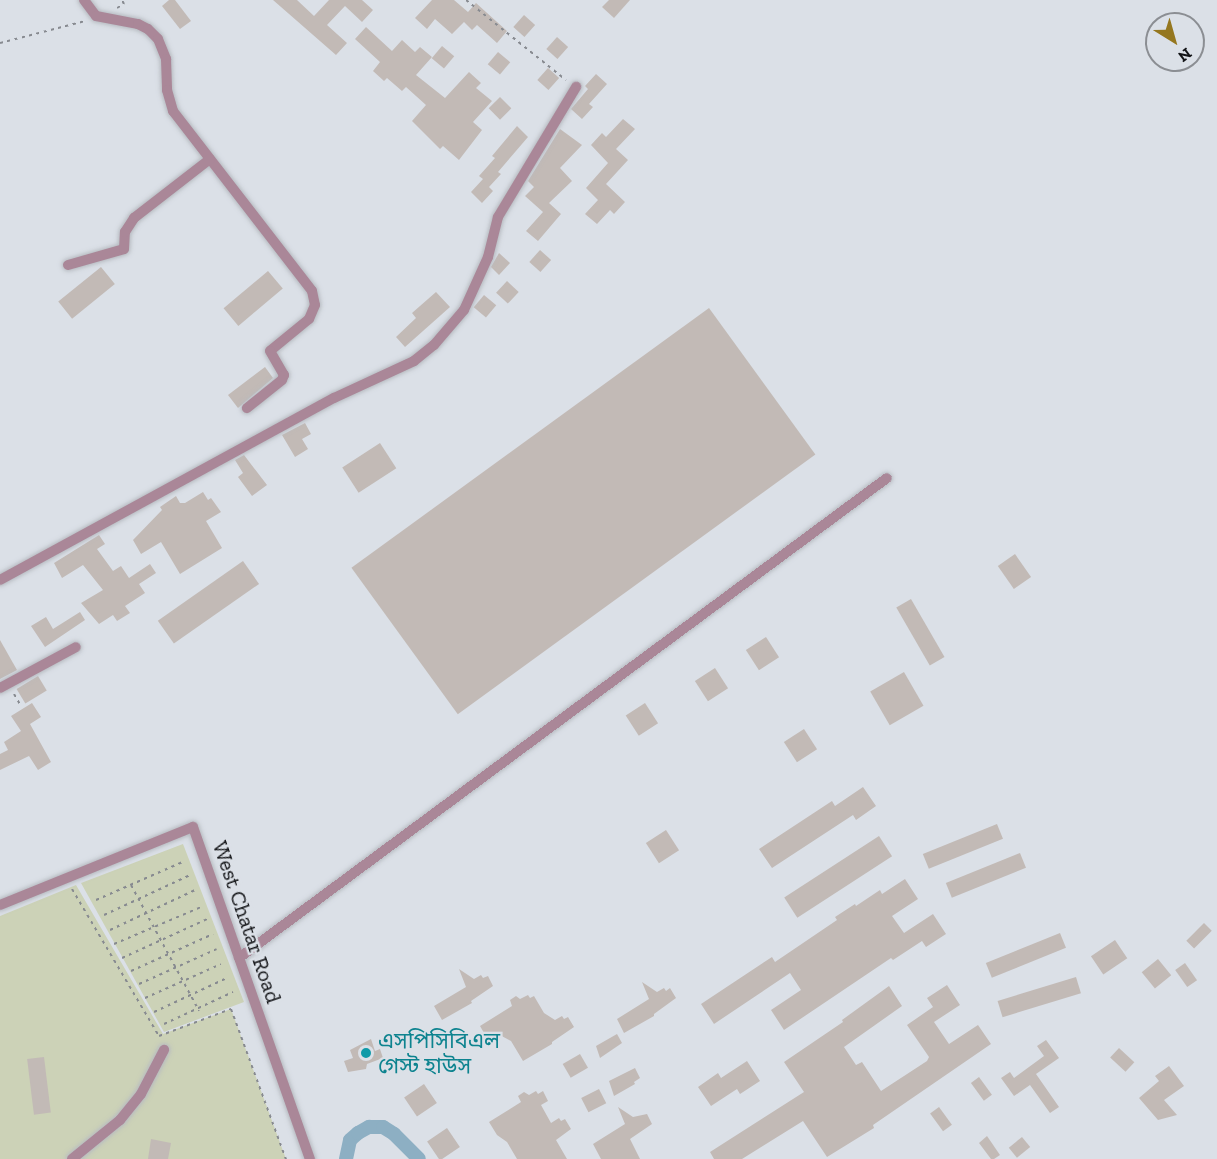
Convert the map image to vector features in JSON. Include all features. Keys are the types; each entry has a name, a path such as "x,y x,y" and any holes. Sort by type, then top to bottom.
{"street":[{"path":"84,0 96,16 138,24 148,29 158,39 166,59 167,90 173,111 308,284 315,298 315,305 309,319 270,351 284,375 282,380 247,408"},
{"path":"0,580 334,398 414,361 434,345 464,310 488,257 498,217 576,87"},
{"path":"68,265 124,249 125,232 134,218 210,159"},
{"path":"239,958 886,478"},
{"path":"4,686 76,647"},
{"name":"West Chatar Road","path":"0,905 193,827 310,1159"},
{"path":"72,1159 120,1120 141,1094 164,1050"}],"path":[{"path":"466,0 576,87"},
{"path":"0,43 81,23 96,16"},
{"path":"4,686 21,706"},
{"path":"96,900 185,861"},
{"path":"104,915 190,875"},
{"path":"131,885 199,1009"},
{"path":"63,893 74,888 159,1036 231,1009 286,1159"},
{"path":"110,930 195,890"},
{"path":"114,944 201,907"},
{"path":"122,958 207,919"},
{"path":"131,971 213,934"},
{"path":"139,984 217,949"},
{"path":"145,998 221,964"},
{"path":"154,1012 227,978"},
{"path":"164,1024 233,992"}],"green space":[{"path":"183,844 244,1002 164,1032 81,883"},
{"path":"76,885 163,1034 231,1009 286,1159 0,1159 0,916"}],"building":[{"path":"169,0 175,0 191,21 180,29 162,6"},
{"path":"273,0 297,0 314,16 329,0 362,0 373,10 362,22 345,6 327,25 347,43 336,55"},
{"path":"432,0 454,0 468,12 476,3 507,31 497,43 477,25 472,30 464,22 452,34 435,19 427,29 415,18"},
{"path":"609,0 630,0 614,18 602,7"},
{"path":"524,15 535,25 524,37 513,27"},
{"path":"366,27 392,51 402,40 415,52 420,47 432,57 416,75 445,98 469,72 481,83 476,88 492,101 473,122 482,130 459,160 443,146 440,149 412,121 426,105 406,87 402,91 387,78 384,81 373,71 380,62 355,39"},
{"path":"557,37 568,47 557,59 546,49"},
{"path":"442,46 454,56 444,69 432,58"},
{"path":"498,52 510,62 500,75 488,64"},
{"path":"548,68 559,78 548,90 537,80"},
{"path":"596,74 607,84 589,104 593,107 582,119 571,109 588,89 585,86"},
{"path":"500,97 511,108 500,120 489,108"},
{"path":"623,119 635,129 616,149 628,160 606,184 625,202 614,214 610,210 597,224 585,214 598,200 586,188 608,163 591,145 602,133 606,137"},
{"path":"517,126 528,137 498,172 501,174 489,187 493,191 482,203 471,192 483,179 479,176 495,158 492,156"},
{"path":"560,129 582,145 560,168 572,181 549,203 561,214 538,241 526,231 543,212 525,196 534,187 528,181"},
{"path":"540,250 551,260 540,272 529,262"},
{"path":"499,253 510,263 499,275 491,267"},
{"path":"101,267 115,284 72,319 58,302"},
{"path":"268,271 283,289 238,326 224,308"},
{"path":"507,281 519,292 508,304 496,293"},
{"path":"436,292 450,307 405,347 396,337 416,318 412,313"},
{"path":"484,295 496,305 486,318 474,307"},
{"path":"709,308 815,454 458,714 351,568"},
{"path":"265,367 273,378 238,408 228,395"},
{"path":"305,423 311,434 302,439 308,449 295,457 282,435"},
{"path":"380,443 396,468 359,493 342,468"},
{"path":"244,455 267,485 252,496 238,477 243,473 235,460"},
{"path":"203,492 208,500 211,498 221,512 206,521 222,548 180,574 161,542 141,554 133,540 162,510 160,507 176,496 180,503 185,503"},
{"path":"99,535 105,544 97,549 113,571 121,566 129,578 150,564 156,573 139,584 145,593 125,606 130,613 117,621 113,615 99,624 81,603 103,590 83,565 62,578 54,563"},
{"path":"1015,554 1031,577 1014,589 998,566"},
{"path":"243,561 259,584 174,644 158,621"},
{"path":"911,599 944,657 930,666 896,608"},
{"path":"80,612 85,620 45,647 31,626 46,617 53,629"},
{"path":"766,637 779,657 759,670 746,650"},
{"path":"0,640 17,670 0,679"},
{"path":"715,668 728,688 708,701 695,681"},
{"path":"904,672 924,706 890,725 870,692"},
{"path":"38,676 47,691 25,703 17,689"},
{"path":"32,703 41,717 30,724 51,762 38,770 29,756 0,770 0,754 8,750 4,742 21,731 11,716"},
{"path":"645,703 658,723 639,736 626,716"},
{"path":"804,729 817,749 797,762 784,742"},
{"path":"863,787 876,806 856,820 853,815 772,868 759,849 832,801 835,806"},
{"path":"997,824 1003,839 929,869 923,854"},
{"path":"666,830 679,850 659,863 646,843"},
{"path":"879,836 892,856 797,918 784,898"},
{"path":"1020,853 1026,868 952,898 946,883"},
{"path":"905,879 918,899 892,916 904,933 933,914 946,934 926,947 922,941 893,960 891,958 784,1030 771,1010 801,990 790,973 714,1024 701,1004 772,957 775,962 837,920 835,917 855,904 856,906 880,890 882,894"},
{"path":"1204,923 1212,931 1194,948 1186,941"},
{"path":"1060,933 1066,948 992,978 986,963"},
{"path":"1115,940 1127,958 1103,974 1091,956"},
{"path":"1158,959 1171,975 1155,989 1142,972"},
{"path":"1185,963 1197,980 1187,987 1175,970"},
{"path":"459,969 474,979 481,975 483,978 488,976 493,986 471,1001 472,1003 442,1020 434,1006 466,987"},
{"path":"1076,977 1081,993 1003,1017 998,1001"},
{"path":"642,982 657,992 670,988 676,998 654,1016 624,1033 617,1019 649,999"},
{"path":"947,985 960,1005 934,1022 949,1044 978,1025 991,1044 873,1125 874,1128 827,1157 803,1121 742,1159 714,1159 710,1152 804,1092 784,1062 843,1022 842,1020 889,986 902,1006 844,1047 856,1065 862,1062 881,1091 927,1061 929,1057 907,1025 933,1007 927,998"},
{"path":"528,995 530,998 534,996 544,1013 555,1020 562,1016 564,1019 568,1017 574,1027 552,1044 523,1061 511,1041 498,1034 488,1040 480,1026 512,1006 510,1000 516,996 520,999"},
{"path":"617,1034 622,1043 600,1058 596,1046"},
{"name":"এসপিসিবিএল গেস্ট হাউস","path":"371,1039 375,1051 380,1049 383,1058 367,1064 366,1069 348,1072 344,1061 353,1058 350,1050"},
{"path":"1046,1040 1059,1058 1036,1074 1059,1107 1050,1113 1030,1085 1014,1096 1001,1078 1010,1072 1014,1078 1044,1056 1037,1046"},
{"path":"1119,1048 1134,1062 1125,1072 1110,1058"},
{"path":"580,1054 588,1068 571,1078 563,1064"},
{"path":"44,1057 51,1113 34,1115 27,1059"},
{"path":"747,1061 760,1081 740,1094 737,1089 711,1106 698,1087 718,1073 721,1078"},
{"path":"1169,1066 1184,1086 1164,1100 1177,1115 1158,1120 1139,1098 1159,1081 1155,1076"},
{"path":"635,1068 640,1078 634,1082 635,1084 614,1096 609,1081"},
{"path":"979,1077 992,1095 984,1101 971,1083"},
{"path":"424,1084 437,1103 417,1116 404,1097"},
{"path":"599,1089 606,1103 588,1112 581,1098"},
{"path":"536,1091 538,1094 543,1091 548,1101 541,1105 551,1123 559,1118 561,1121 565,1119 571,1129 556,1140 567,1159 517,1159 507,1142 497,1135 489,1122 521,1102 518,1096 524,1092 529,1095"},
{"path":"618,1107 633,1117 647,1114 652,1124 630,1139 640,1159 601,1159 593,1144 625,1124"},
{"path":"939,1107 952,1125 943,1131 930,1113"},
{"path":"447,1128 460,1147 439,1159 427,1141"},
{"path":"987,1136 1000,1155 994,1159 991,1159 979,1143"},
{"path":"1022,1137 1030,1147 1017,1158 1009,1148"},
{"path":"151,1139 171,1143 168,1159 148,1159"}],"waterway":[{"path":"346,1159 350,1140 369,1127 383,1127 394,1134 419,1159"}],"place":[{"name":"এসপিসিবিএল গেস্ট হাউস","path":"366,1053"}]}
